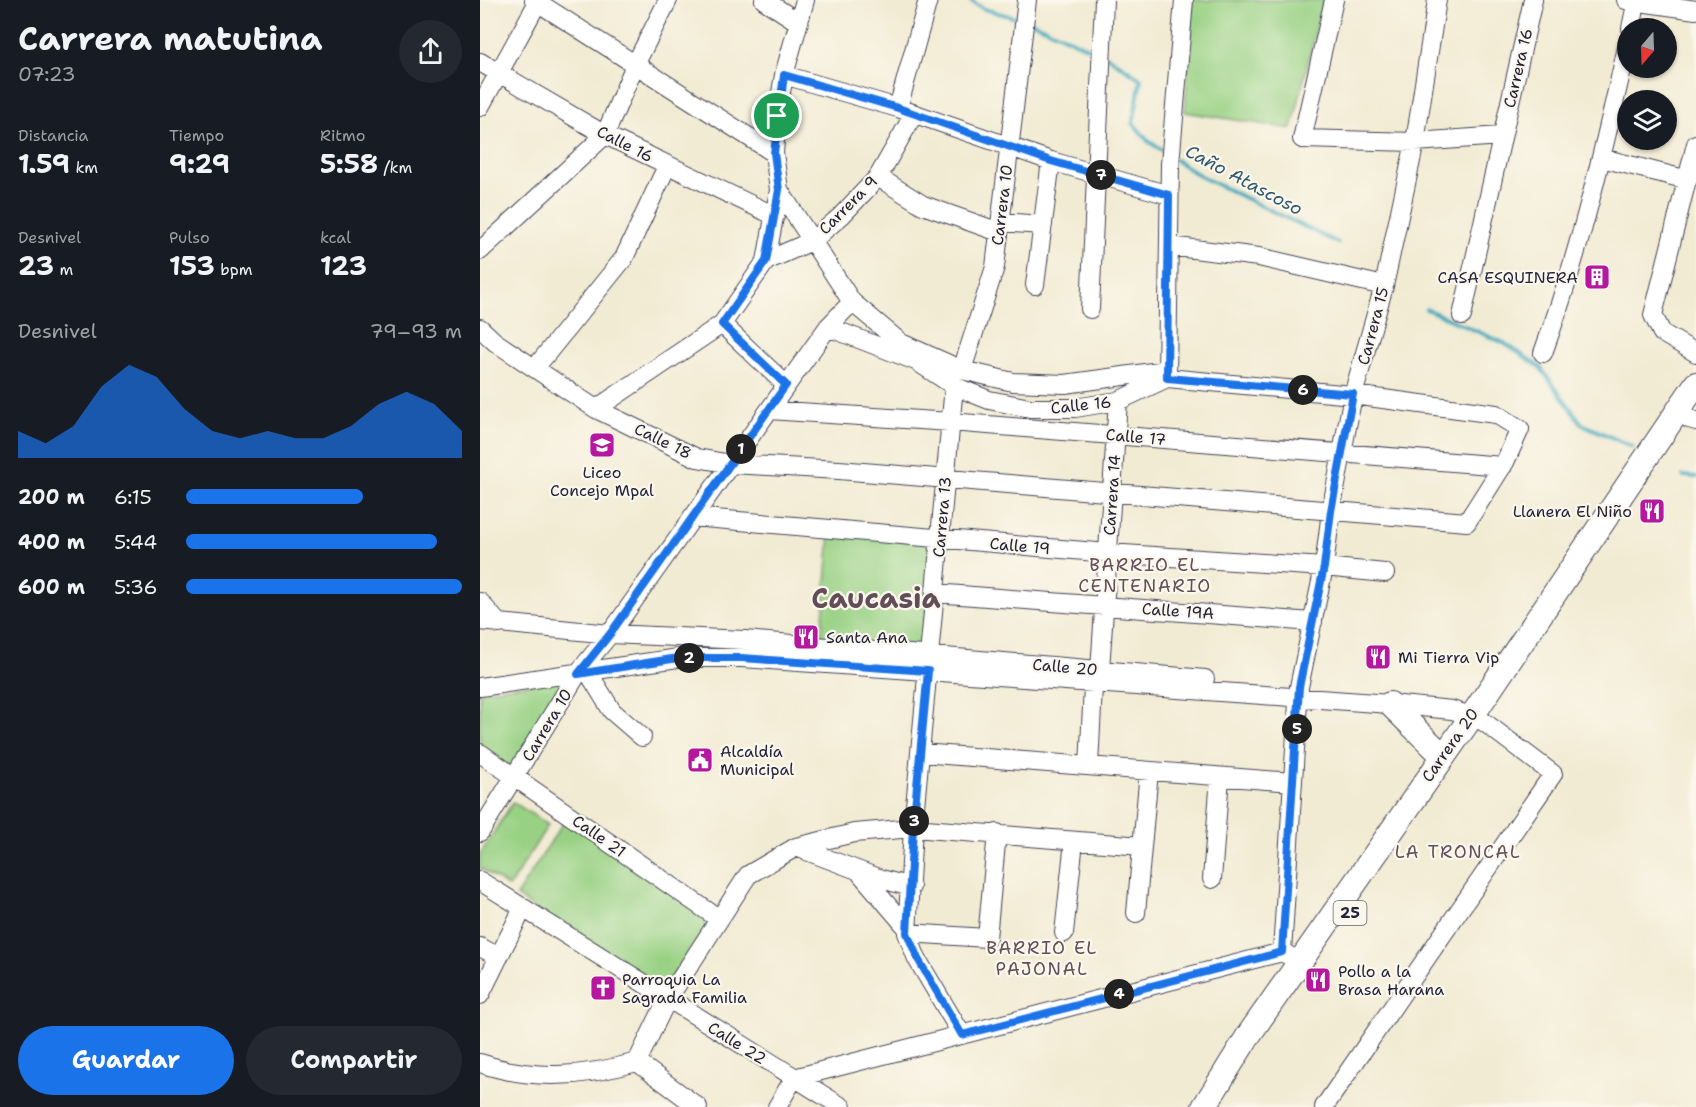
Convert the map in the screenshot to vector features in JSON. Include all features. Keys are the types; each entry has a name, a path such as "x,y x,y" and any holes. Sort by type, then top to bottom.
{"main road":[{"name":"Carrera 20","path":"1221,1107 1696,384"},
{"name":"Carrera 20","path":"1204,1107 1248,1036 1290,957 1443,756 1482,712 1694,416"},
{"path":"1390,704 1443,756"}],"street":[{"path":"480,251 605,135 635,64 669,0"},
{"path":"764,0 798,22"},
{"path":"597,409 722,324 766,261 779,190 774,153 784,75 805,0"},
{"name":"Carrera 9","path":"766,261 812,241 841,216 878,177 906,111 928,0"},
{"path":"1090,309 1104,0"},
{"path":"1167,374 1169,195 1184,0"},
{"path":"1334,0 1302,139 1415,142 1502,136"},
{"name":"Carrera 15","path":"1293,782 1299,692 1324,567 1341,454 1353,394 1384,286 1415,142 1437,0"},
{"name":"Carrera 16","path":"1462,316 1533,0"},
{"path":"1632,18 1633,0 1696,10"},
{"path":"480,107 537,1 774,153"},
{"name":"Carrera 10","path":"958,378 995,267 1025,14"},
{"name":"Calle 16","path":"480,62 605,135 775,216"},
{"path":"784,75 906,111 1051,161 1169,195"},
{"path":"1543,353 1569,282 1602,158 1620,78"},
{"path":"1696,144 1653,315 1662,333 1696,353"},
{"path":"1602,158 1688,180"},
{"path":"1035,285 1051,161"},
{"path":"534,368 624,258 668,166"},
{"path":"878,177 923,205 1000,227 1043,225"},
{"name":"Calle 16","path":"779,190 852,302 901,343 990,400 1030,408 1075,408 1118,401 1167,374"},
{"path":"1169,246 1259,257 1384,286"},
{"name":"Carrera 10","path":"480,832 583,673 692,517 828,327 852,302"},
{"path":"722,324 786,385"},
{"name":"Calle 16","path":"828,327 958,378 1065,384 1167,374 1353,394 1496,414 1520,429 1503,466"},
{"name":"Calle 18","path":"480,328 495,342 597,409 697,458 731,464 1467,522 1503,466"},
{"name":"Carrera 13","path":"908,931 913,828 950,422 958,378"},
{"name":"Carrera 14","path":"1089,766 1104,606 1118,401"},
{"name":"Calle 17","path":"769,410 950,422 1503,466"},
{"name":"Calle 19","path":"692,517 1108,554 1324,567 1385,573"},
{"name":"Calle 19A","path":"935,593 1313,622"},
{"path":"480,602 499,624"},
{"name":"Calle 20","path":"480,621 929,663 1299,692 1482,712"},
{"name":"Calle 20","path":"480,687 678,658 929,663"},
{"path":"583,673 612,711 642,737"},
{"name":"Calle 20","path":"1299,692 1390,704 1482,712"},
{"path":"1323,1107 1553,774 1482,712"},
{"name":"Calle 21","path":"480,753 719,919"},
{"path":"777,1107 794,1078 962,1035 1290,957 1293,782 921,753"},
{"path":"1136,913 1149,771"},
{"path":"1212,879 1220,777"},
{"path":"480,1063 515,1072 564,1076 602,1072 637,1062 667,1000 748,875 796,847 854,833 913,828 1142,846"},
{"path":"908,931 987,938 997,833"},
{"path":"1064,933 1074,841"},
{"path":"796,847 911,887"},
{"path":"858,870 908,931 918,959 962,1035"},
{"name":"Calle 22","path":"480,881 522,910 842,1107"},
{"path":"480,995 522,910"},
{"path":"480,947 499,957"},
{"path":"637,1062 698,1107"}],"green space":[{"path":"1192,0 1323,0 1292,129 1185,112"},
{"path":"830,534 932,543 923,650 821,642"},
{"path":"571,678 514,773 480,748 480,691"},
{"path":"513,802 548,825 509,887 480,868 480,854"},
{"path":"566,818 713,918 661,993 516,896"}],"waterway":[{"name":"Caño Atascoso","path":"969,0 984,9 1020,19"},
{"name":"Caño Atascoso","path":"1030,21 1097,52"},
{"name":"Caño Atascoso","path":"1107,56 1141,79 1133,123 1148,141 1165,152"},
{"name":"Caño Atascoso","path":"1176,160 1202,177 1338,243"},
{"name":"Caño Atascoso","path":"1426,309 1504,343 1540,367 1582,424 1633,447"},
{"name":"Caño Atascoso","path":"1683,476 1696,477"}],"place":[{"name":"CASA ESQUINERA","path":"1597,277"},
{"name":"Liceo Concejo Mpal","path":"602,445"},
{"name":"Llanera El Niño","path":"1652,511"},
{"name":"Santa Ana","path":"806,637"},
{"name":"Mi Tierra Vip","path":"1378,657"},
{"name":"Alcaldía Municipal","path":"700,760"},
{"name":"Pollo a la Brasa Harana","path":"1318,980"},
{"name":"Parroquia La Sagrada Familia","path":"603,988"}],"district":[{"name":"BARRIO EL CENTENARIO","path":"1145,575"},
{"name":"Caucasia","path":"876,598"},
{"name":"LA TRONCAL","path":"1458,852"},
{"name":"BARRIO EL PAJONAL","path":"1042,958"}],"route":[{"path":"784,75 898,108 1051,161 1169,195 1167,378 1353,394 1331,511 1324,567 1299,687 1282,952 962,1035 918,959 907,933 913,828 928,671 742,658 678,658 578,674 610,634 786,385 722,324 766,261 779,190 774,153 777,116 784,75"}]}
